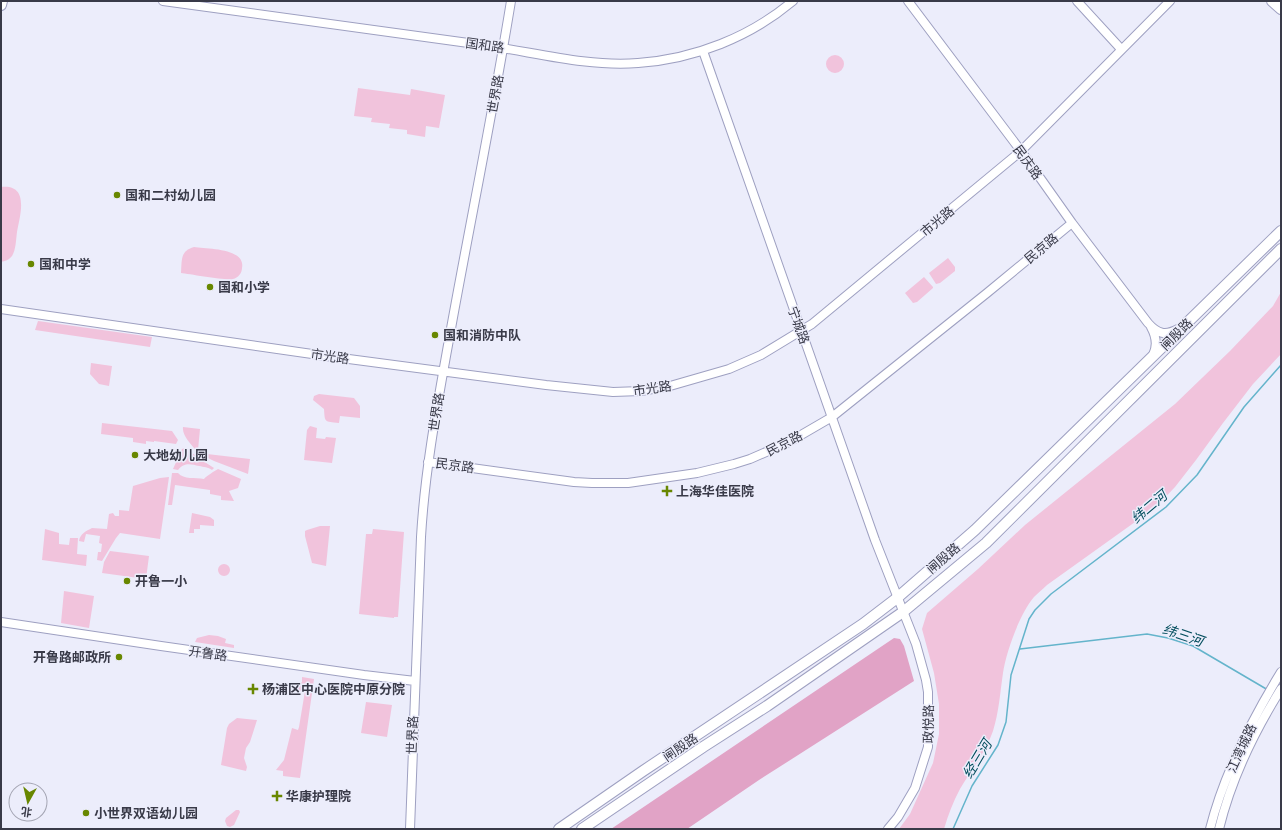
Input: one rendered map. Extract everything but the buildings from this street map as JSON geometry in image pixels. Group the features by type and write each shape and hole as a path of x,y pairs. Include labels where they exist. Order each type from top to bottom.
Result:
{"main road":[{"path":"1,5 2,1"},
{"path":"1272,1 1281,9"},
{"name":"闸殷路","path":"559,829 855,629 897,598 975,530 1281,231"},
{"name":"闸殷路","path":"582,829 868,637 903,612 947,576 986,543 1281,249"},
{"path":"937,563 930,571 930,581 935,582 947,576"},
{"path":"855,629 866,628 868,637"}],"street":[{"name":"国和路","path":"163,1 503,48 606,64 669,60 703,51 742,35 770,18 793,1"},
{"name":"世界路","path":"410,829 420,537 428,462 511,1"},
{"name":"民庆路","path":"908,1 1021,151 1072,223 1148,322 1156,341 1155,350 1149,360"},
{"path":"1077,1 1121,49"},
{"name":"市光路","path":"1,309 443,372 546,385 613,392 641,391 670,386 729,369 761,355 812,324 1021,151 1170,1"},
{"name":"宁城路","path":"703,51 875,540 897,598"},
{"name":"民京路","path":"428,462 574,482 592,483 628,483 659,480 697,474 740,463 789,442 832,416 987,293 1072,223"},
{"name":"民庆路","path":"1148,322 1159,332 1165,333 1177,330 1189,321"},
{"name":"政悦路","path":"888,829 898,818 915,788 928,747 928,692 926,680 916,644 897,598"},
{"name":"开鲁路","path":"1,622 364,675 415,681"},
{"name":"江湾城路","path":"1210,829 1234,759 1265,697 1281,672"},
{"name":"江湾城路","path":"1219,829 1230,793 1243,762 1257,732 1281,690"}],"shaded area":[{"path":"835,55 841,58 844,64 841,70 835,73 829,70 826,64 829,58"},
{"path":"358,88 410,95 411,89 445,95 439,128 426,126 425,137 407,134 407,130 389,128 390,124 371,122 372,118 354,116"},
{"path":"1,187 10,187 16,190 20,195 21,210 14,251 10,258 1,262"},
{"path":"194,247 216,249 232,253 242,261 242,270 237,278 233,279 181,273 184,254 186,251"},
{"path":"948,258 955,267 955,271 940,283 936,284 929,273"},
{"path":"924,277 933,288 917,302 913,303 905,293"},
{"path":"1281,292 1281,354 1253,384 1175,487 1156,507 1047,585 1029,604 1014,633 1007,655 998,710 990,739 957,794 944,829 899,829 910,814 933,763 939,734 939,704 934,673 922,629 927,613 978,569 1025,525 1175,404 1230,351 1273,306"},
{"path":"38,321 152,337 150,347 35,330"},
{"path":"91,363 112,366 109,386 99,384 90,374"},
{"path":"319,394 354,398 360,406 360,418 340,416 339,423 326,420 324,409 313,400 314,396"},
{"path":"102,423 172,431 178,440 176,444 154,441 146,441 146,444 133,442 133,438 101,434"},
{"path":"310,426 317,428 316,438 336,438 332,463 304,460 307,430"},
{"path":"183,427 200,429 198,450 195,449 187,439"},
{"path":"185,448 214,468 212,470 206,467 188,464 180,467 178,470 173,469 182,449"},
{"path":"207,454 250,459 248,474 214,461 208,458"},
{"path":"218,469 241,479 238,488 229,491 234,501 221,500 221,496 210,494 210,490 175,485 172,505 168,505 172,473 178,473 183,477 204,479"},
{"path":"169,477 160,539 120,533 102,561 97,560 98,552 101,552 102,544 99,543 100,536 86,534 84,542 79,541 82,535 92,528 107,529 109,514 113,513 115,516 119,516 119,510 129,511 133,486 160,478"},
{"path":"192,513 210,517 214,520 214,526 200,525 200,529 194,529 194,533 189,533"},
{"path":"320,526 330,526 326,566 312,563 305,536 305,531"},
{"path":"45,529 59,533 59,544 69,545 70,538 78,538 77,554 87,555 86,566 42,560"},
{"path":"373,529 404,532 398,617 394,618 359,614 366,534 372,534"},
{"path":"110,551 149,556 146,579 102,573 104,562"},
{"path":"222,564 226,564 230,570 226,576 222,576 218,572 218,568"},
{"path":"64,591 94,596 89,628 61,623"},
{"path":"209,635 226,639 225,643 234,645 234,648 195,642 197,638"},
{"path":"894,638 900,639 904,646 914,681 759,780 687,829 611,829"},
{"path":"302,677 314,679 300,778 283,776 283,771 276,770 284,760 292,728 298,730 299,727 305,691 300,691 297,689 298,683 302,682"},
{"path":"366,702 392,705 387,737 361,733"},
{"path":"237,718 257,720 250,742 246,748 244,758 247,767 246,771 221,765 227,728 229,724"},
{"path":"236,810 239,810 240,812 234,825 230,827 227,826 225,821 226,818"}],"waterway":[{"name":"纬二河","path":"953,829 972,786 998,745 1006,722 1011,675 1029,619 1035,610 1051,594 1166,507 1197,475 1244,407 1281,365"},
{"name":"纬三河","path":"1020,649 1147,634 1168,638 1193,646 1268,690"}],"place":[{"name":"国和二村幼儿园","path":"117,195"},
{"name":"国和中学","path":"31,264"},
{"name":"国和小学","path":"210,287"},
{"name":"国和消防中队","path":"435,335"},
{"name":"大地幼儿园","path":"135,455"},
{"name":"上海华佳医院","path":"667,491"},
{"name":"开鲁一小","path":"127,581"},
{"name":"开鲁路邮政所","path":"119,657"},
{"name":"杨浦区中心医院中原分院","path":"253,689"},
{"name":"华康护理院","path":"277,796"},
{"name":"小世界双语幼儿园","path":"86,813"}],"water label":[{"name":"经三河","path":"977,759"}]}
